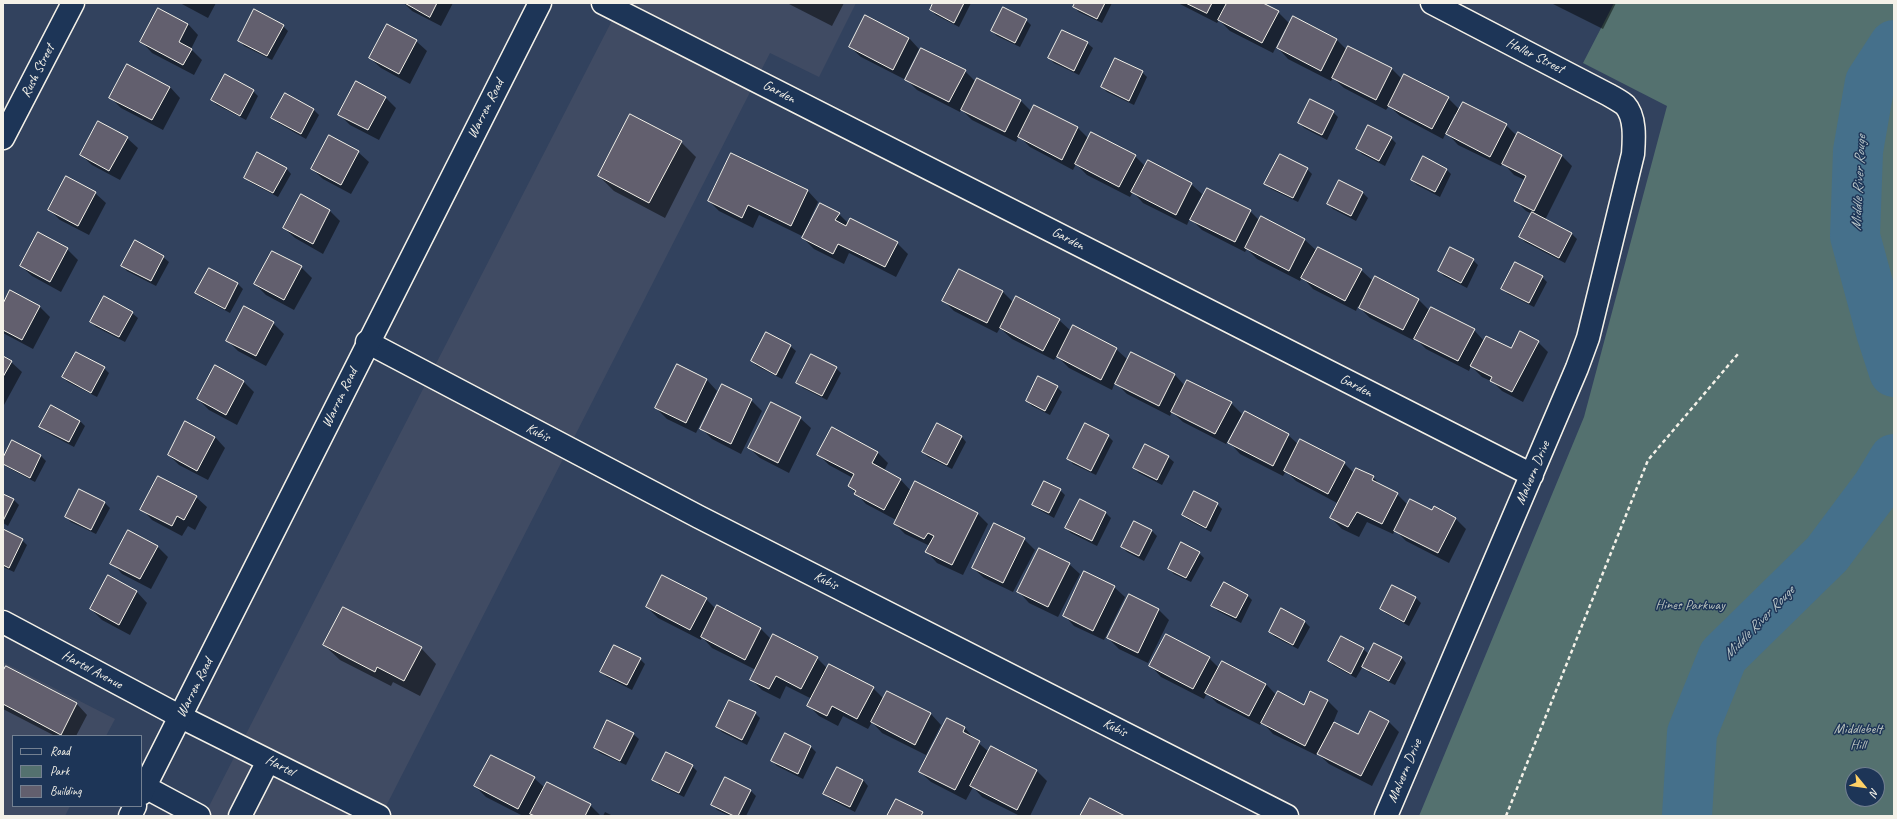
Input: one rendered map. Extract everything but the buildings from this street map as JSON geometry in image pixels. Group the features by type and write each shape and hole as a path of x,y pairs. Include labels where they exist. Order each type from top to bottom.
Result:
{"street":[{"name":"Rush Street","path":"3,138 73,3"},
{"name":"Warren Road","path":"142,792 181,717 367,342 540,3"},
{"name":"Garden","path":"603,3 1532,475"},
{"name":"Haller Street","path":"1432,3 1609,95 1625,106 1631,117"},
{"name":"Malvern Drive","path":"1386,816 1532,475 1588,338 1633,154 1634,138 1631,117"},
{"name":"Kubis","path":"367,342 700,517 1287,816"},
{"name":"Hartel Avenue","path":"3,622 181,717"},
{"name":"Hartel","path":"181,717 379,816"},
{"path":"240,816 268,761"},
{"path":"142,797 199,816"},
{"name":"Warren Road","path":"130,816 134,807"}],"path":[{"path":"1506,816 1648,460 1738,354"}],"shaded area":[{"path":"621,3 856,3 819,77 770,53 381,816 204,816"},
{"path":"3,662 115,719 107,735 12,735 12,807 70,807 65,816 3,816"}],"green space":[{"name":"Hines Parkway","path":"1614,3 1894,3 1894,816 1419,816 1584,417 1667,106 1583,63"}],"waterway":[{"name":"Middle River Rouge","path":"1894,45 1870,82 1858,151 1855,236 1881,332 1894,372"},
{"name":"Middle River Rouge","path":"1687,816 1692,733 1723,656 1827,554 1877,487 1894,459"}],"park label":[{"name":"Middlebelt Hill","path":"1858,738"}]}
